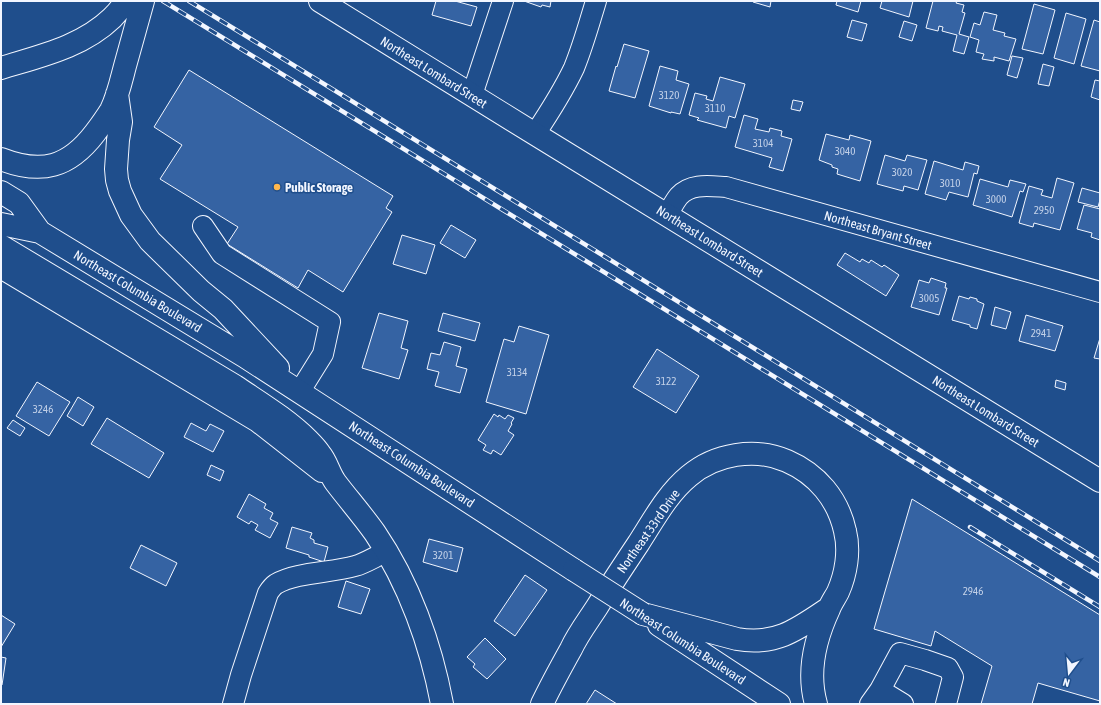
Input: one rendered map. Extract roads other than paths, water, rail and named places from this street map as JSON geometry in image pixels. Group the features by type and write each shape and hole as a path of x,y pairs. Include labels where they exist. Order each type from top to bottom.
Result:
{"main road":[{"path":"1,68 54,52 93,34 118,12 126,1"},
{"path":"1,160 24,166 46,166 61,163 79,151 90,140 104,122 117,94 143,1"},
{"name":"Northeast Lombard Street","path":"320,1 1100,481"},
{"path":"117,94 121,122 118,140 116,169 117,180 120,191 131,215 150,241 201,291 223,309 304,394"},
{"name":"Northeast Columbia Boulevard","path":"1,192 20,203 40,232"},
{"name":"Northeast Columbia Boulevard","path":"1,224 40,232 244,356 643,614 779,704"},
{"path":"1,246 235,386 308,440 321,454 334,481 375,533 407,591 424,636 437,679 442,704"},
{"path":"1,267 258,421 334,481"},
{"path":"235,386 304,394"},
{"name":"Northeast 33rd Drive","path":"542,704 575,642 662,507 676,489 689,476 707,464 736,454 755,453 774,456 784,460 810,474 817,480 836,505 846,532 846,564 842,580 822,626 812,666 812,692 816,704"},
{"name":"Northeast 33rd Drive","path":"643,614 737,639 763,641 785,635 829,608"}],"street":[{"path":"472,95 503,1"},
{"path":"535,134 563,89 574,68 596,1"},
{"name":"Northeast Bryant Street","path":"667,214 679,196 688,189 703,185 726,187 1100,292"},
{"path":"203,226 222,254 330,322 323,354 304,394"},
{"path":"233,704 268,593 275,585 284,580 301,576 357,566 386,552"},
{"path":"902,704 875,697 900,653 948,668 953,677 946,704"}],"railway":[{"path":"163,1 1100,577"},
{"path":"189,1 1100,561"},
{"path":"970,527 1100,607"}],"place":[{"name":"Public Storage","path":"277,187"}]}
